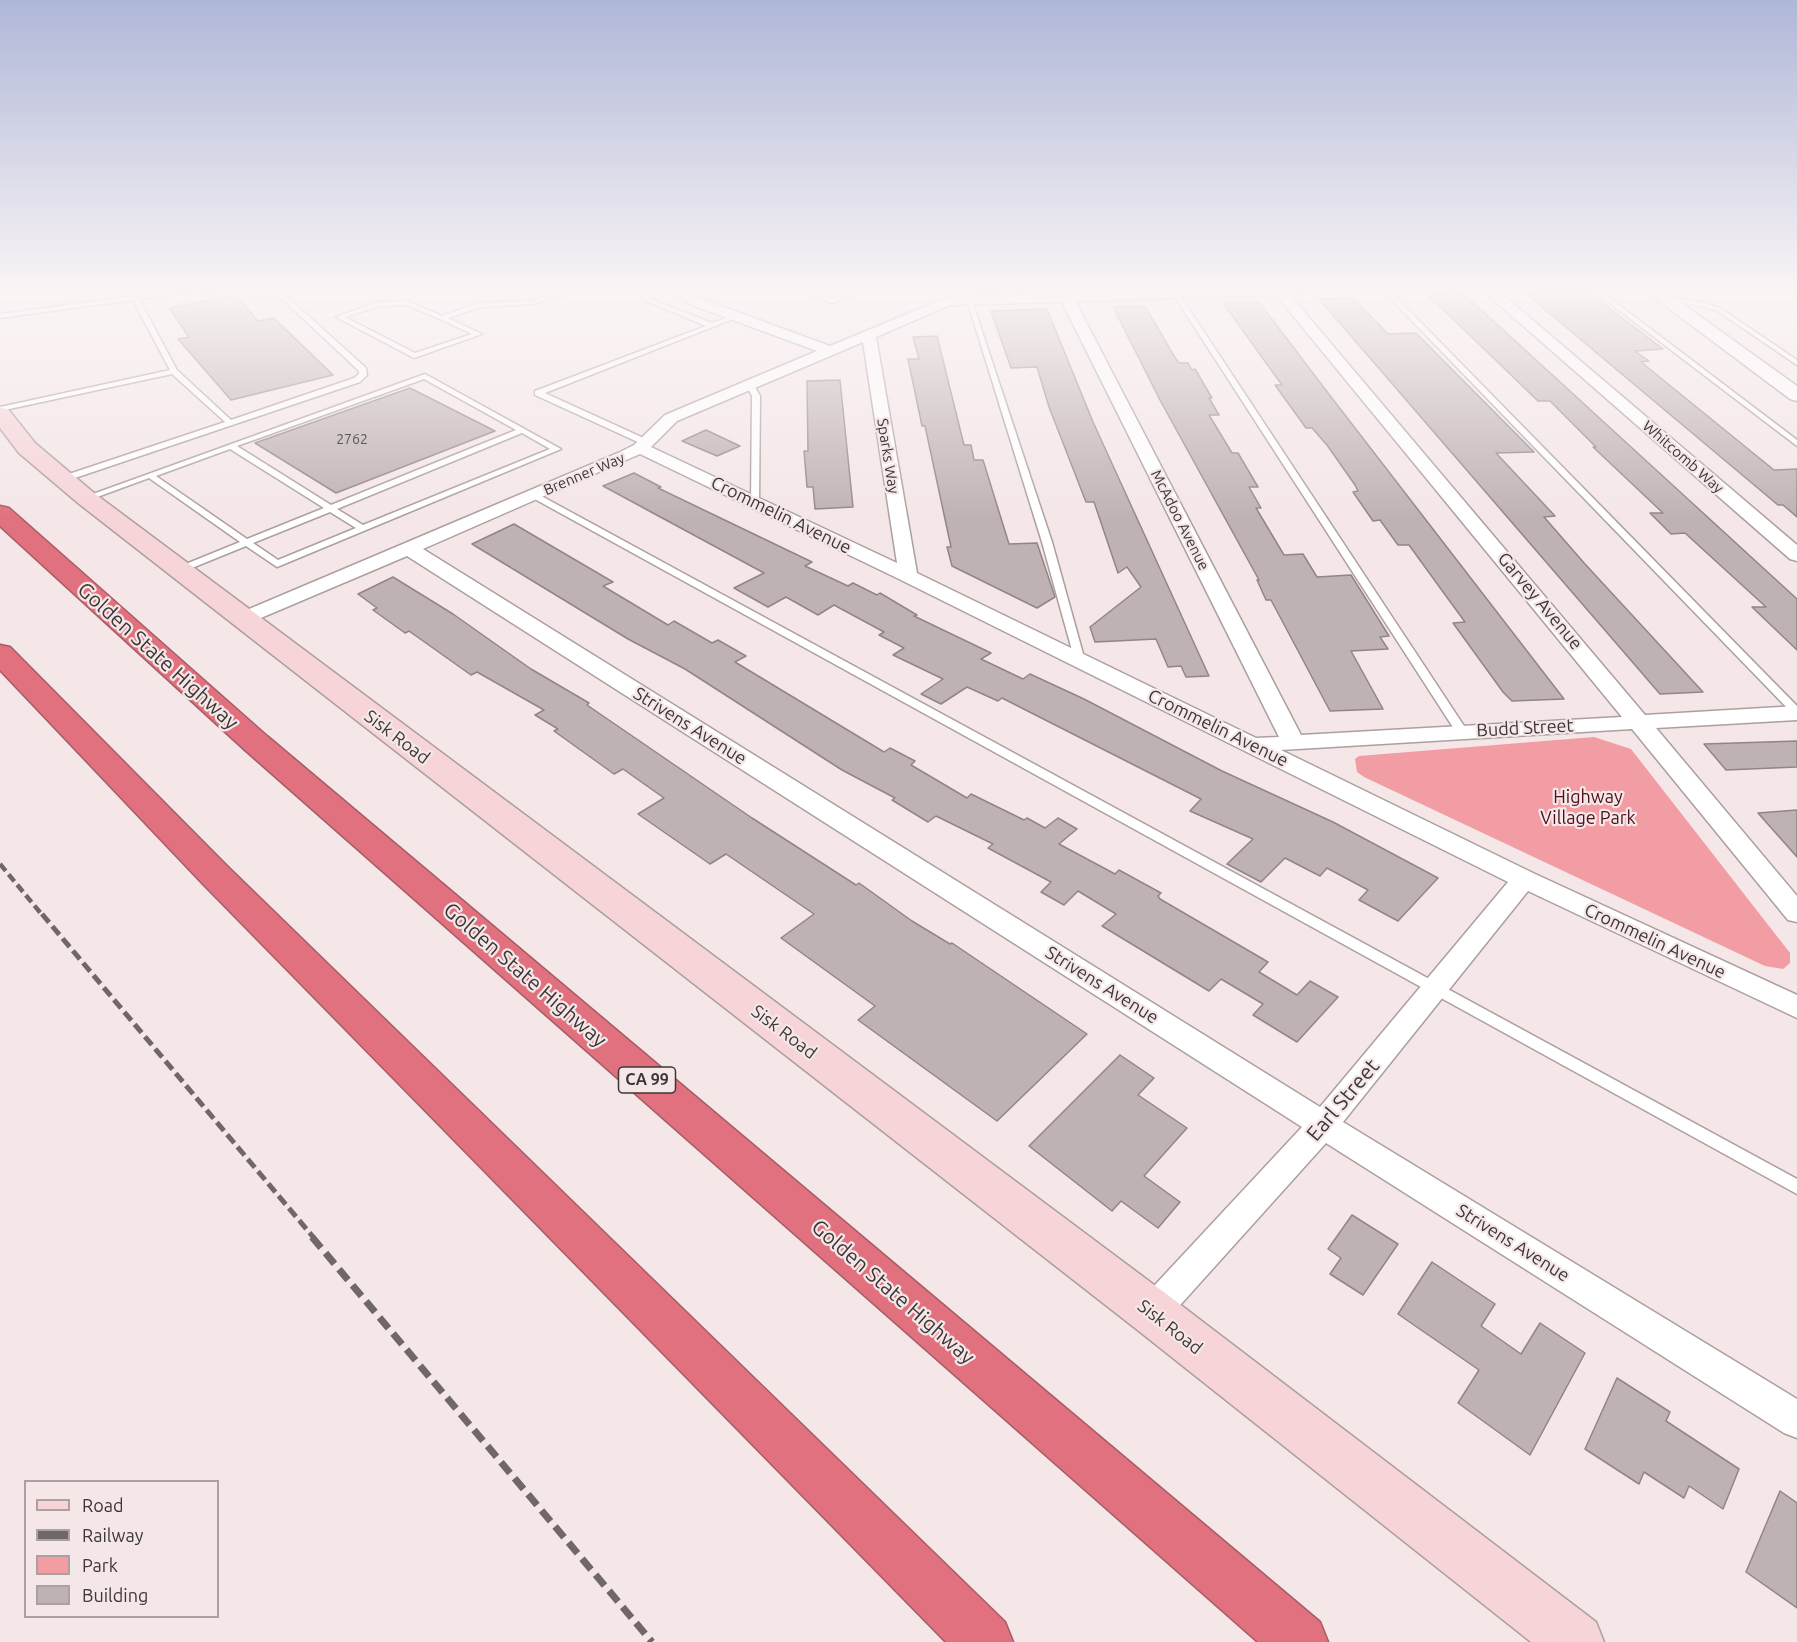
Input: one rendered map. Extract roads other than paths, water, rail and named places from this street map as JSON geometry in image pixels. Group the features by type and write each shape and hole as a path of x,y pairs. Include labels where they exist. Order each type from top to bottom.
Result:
{"highway":[{"name":"Golden State Highway","path":"0,513 256,743 1300,1642"},
{"path":"0,652 215,875 985,1642"}],"main road":[{"name":"Sisk Road","path":"0,414 27,448 86,498 1152,1312 1576,1642"}],"street":[{"name":"Brenner Way","path":"242,619 624,457 643,445 671,418 796,366"},
{"name":"Sparks Way","path":"873,366 908,576"},
{"name":"McAdoo Avenue","path":"1098,366 1293,742"},
{"name":"Garvey Avenue","path":"1342,366 1797,913"},
{"name":"Whitcomb Way","path":"1577,366 1797,555"},
{"path":"1757,366 1797,395"},
{"name":"Crommelin Avenue","path":"643,445 755,503 1524,879 1797,1007"},
{"name":"Strivens Avenue","path":"408,548 1323,1125 1797,1420"},
{"name":"Budd Street","path":"1254,745 1797,712"},
{"name":"Earl Street","path":"1152,1312 1323,1125 1524,879"}],"lane":[{"path":"171,366 174,371 230,423"},
{"path":"63,479 357,380 363,375 363,370 358,366"},
{"path":"609,366 538,393 643,445"},
{"path":"990,366 1047,542 1080,661"},
{"path":"1223,366 1462,732"},
{"path":"1459,366 1797,712"},
{"path":"1694,366 1797,444"},
{"path":"0,409 174,371"},
{"path":"86,498 425,376 557,449 278,564 150,475"},
{"path":"750,385 756,396 755,503"},
{"path":"179,570 523,430"},
{"path":"231,446 363,529"},
{"path":"534,495 1797,1186"}],"railway":[{"path":"0,864 43,916"},
{"path":"42,914 314,1238"},
{"path":"312,1237 652,1642"}],"park label":[{"name":"Highway Village Park","path":"1588,807"}]}
